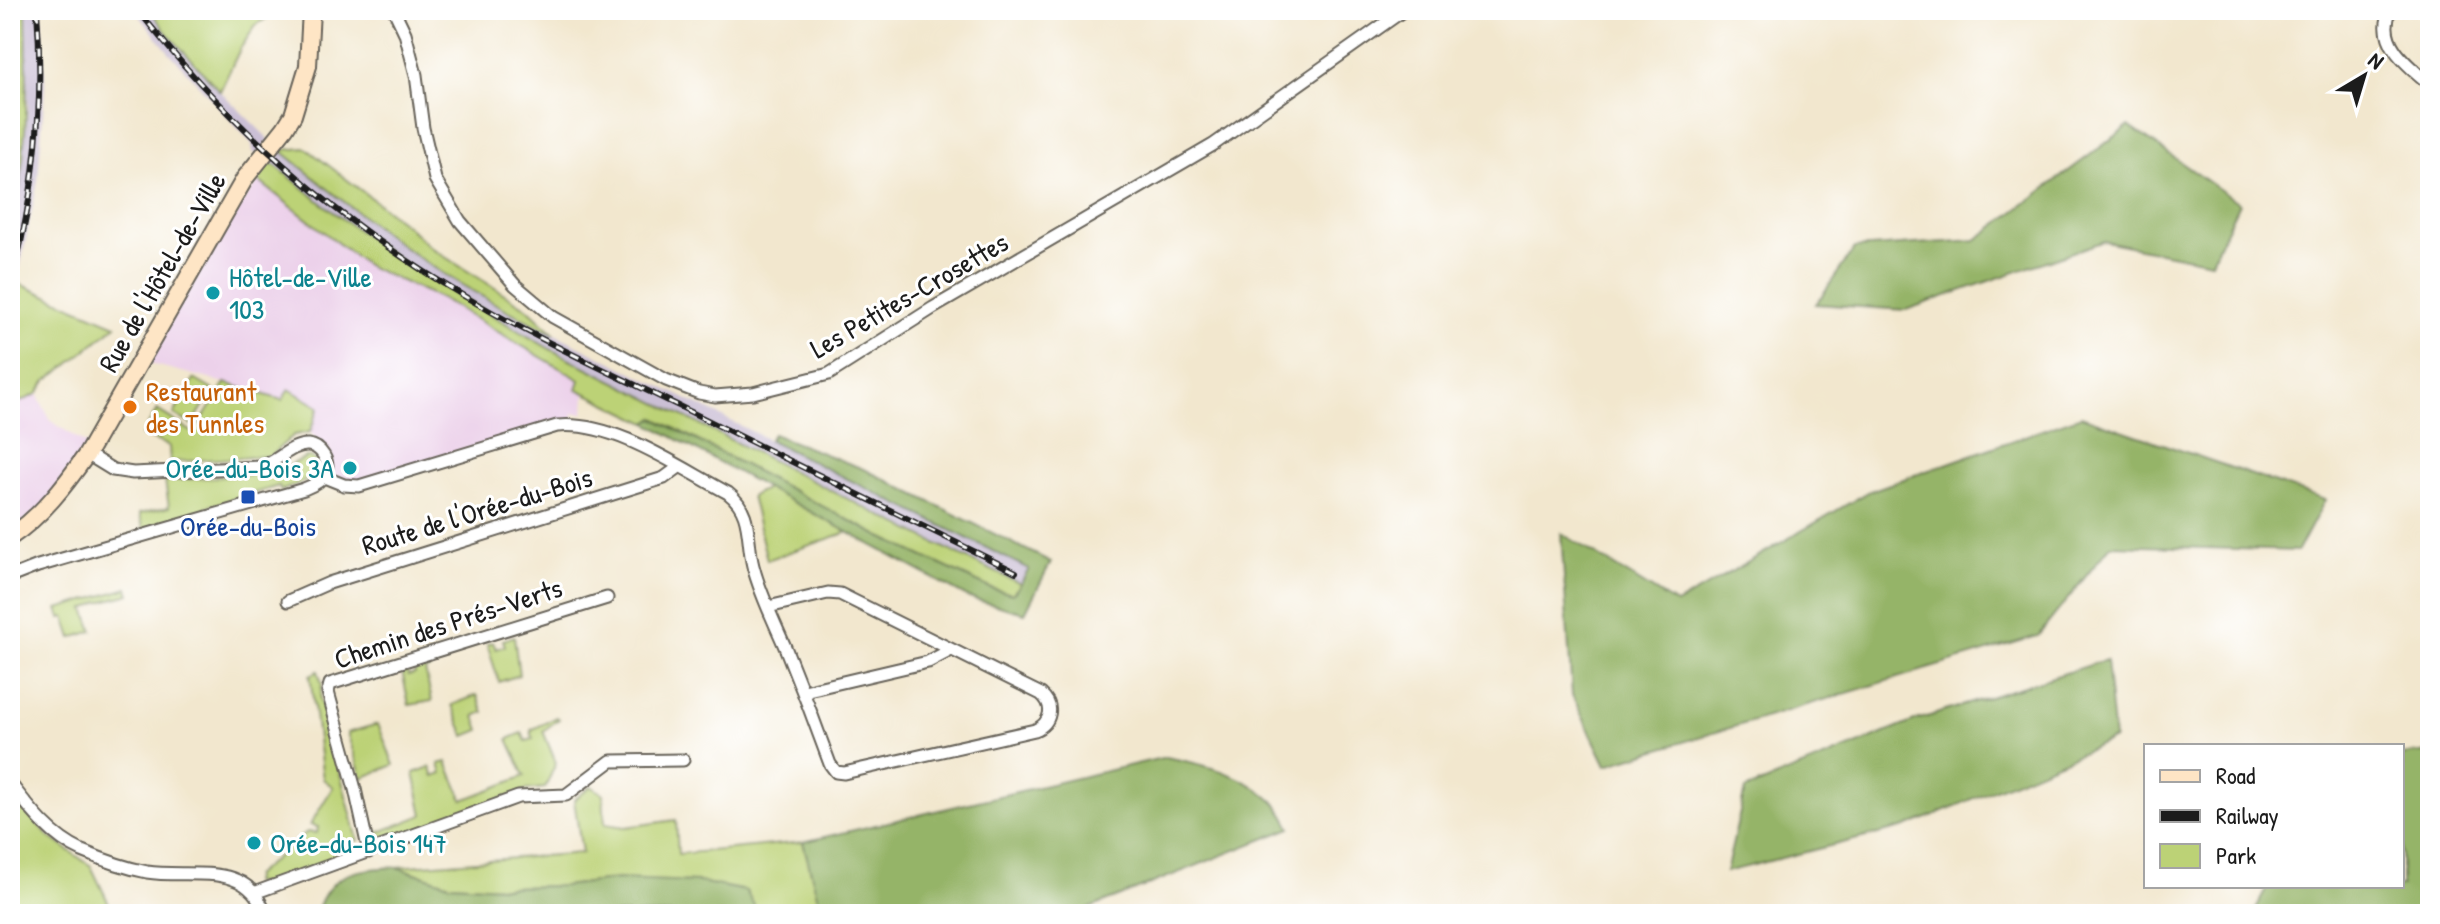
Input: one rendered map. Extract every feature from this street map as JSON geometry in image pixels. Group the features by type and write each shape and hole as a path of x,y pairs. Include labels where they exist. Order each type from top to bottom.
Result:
{"main road":[{"name":"Rue de l'Hôtel-de-Ville","path":"10,537 28,523 69,480 87,454 245,178 293,115 308,66 311,10"}],"street":[{"name":"Les Petites-Crosettes","path":"394,10 405,33 416,75 423,128 435,179 460,221 515,285 553,317 666,380 715,396 753,393 829,374 933,308 1213,145 1404,10"},
{"path":"2391,10 2386,24 2390,42 2430,84"},
{"name":"Route de l'Orée-du-Bois","path":"324,477 348,486 359,486 536,431 566,425 596,427 616,434 728,493 741,506 747,522 753,566 768,607 804,691 830,764 840,773 1035,730 1045,724 1050,709 1044,696 845,596 821,594 768,607"},
{"path":"10,577 38,566 304,489 324,477 327,467 318,449 310,445 298,447 260,467 128,473 107,467 87,454"},
{"name":"Route de l'Orée-du-Bois","path":"288,601 329,583 664,478 679,467"},
{"name":"Chemin des Prés-Verts","path":"369,852 328,692 330,684 607,598"},
{"path":"804,691 928,662 951,650"},
{"path":"254,893 518,797 566,795 611,761 683,760"},
{"path":"10,783 40,820 63,841 82,851 146,871 230,877 242,882 254,893 265,914"}],"shaded area":[{"path":"26,10 42,10 45,85 38,180 10,306 10,238 20,196 28,107"},
{"path":"135,10 150,10 168,35 220,91 280,150 422,260 519,316 1029,569 1021,584 603,377 411,268 253,152 252,144"},
{"path":"259,181 367,266 442,299 581,380 577,388 585,393 584,413 573,413 573,420 545,425 359,483 328,474 325,448 310,432 319,407 289,390 282,400 147,363 169,298"},
{"path":"37,394 51,421 98,452 53,512 10,551 10,407"}],"green space":[{"path":"10,10 26,10 27,68 24,153 10,238"},
{"path":"150,10 278,11 256,25 240,49 220,91"},
{"path":"2129,126 2239,203 2211,262 2104,241 1906,310 1816,304 1855,248 1976,240"},
{"path":"306,148 434,250 527,308 555,334 487,299 421,259 280,150"},
{"path":"267,162 411,268 550,349 1021,584 1012,594 990,588 879,536 655,418 647,423 577,389 580,380 442,299 367,266 255,178"},
{"path":"17,283 116,325 46,381 37,394 10,407 10,306"},
{"path":"194,379 213,390 192,425 174,414"},
{"path":"225,383 282,400 289,389 319,407 310,432 294,435 270,456 170,462 169,446 142,435 157,410 194,433"},
{"path":"2081,416 2325,500 2298,551 2111,545 2038,636 1606,765 1572,695 1561,533 1676,604 1870,491"},
{"path":"654,418 879,536 990,588 1012,594 1029,569 769,440 773,434 866,470 1051,562 1025,613 969,598 647,423"},
{"path":"306,457 315,460 319,469 310,479 281,491 279,486 206,507 208,514 144,530 139,514 169,507 165,481 269,473"},
{"path":"767,488 848,532 767,560 751,496"},
{"path":"128,588 130,594 85,609 93,631 72,638 65,617 61,618 58,609"},
{"path":"514,636 519,675 499,682 487,644 493,642 496,649 505,646 503,640"},
{"path":"2106,660 2114,739 1906,827 1726,872 1745,790 1917,720"},
{"path":"429,663 430,668 425,670 432,701 409,705 402,671 407,670 408,676 415,674 414,666"},
{"path":"318,671 322,684 320,699 358,840 333,849 338,861 264,884 253,883 254,876 307,832 317,833 318,827 310,825 333,787 323,779 310,675"},
{"path":"477,695 484,712 475,716 480,730 465,736 452,705"},
{"path":"557,717 559,719 543,731 556,763 545,788 526,790 375,846 372,835 423,815 414,773 430,767 434,777 442,774 439,764 447,762 463,800 525,776 508,739 522,733 526,741 533,739 531,730"},
{"path":"378,724 394,765 362,778 347,733"},
{"path":"2430,752 2430,914 2253,914 2267,888 2404,888 2404,755"},
{"path":"1166,757 1209,767 1250,784 1277,804 1291,828 1075,914 822,914 803,842"},
{"path":"591,786 603,794 605,824 625,827 676,820 678,854 803,842 822,914 755,914 754,905 618,879 564,886 502,887 450,884 396,867 582,853 574,800"},
{"path":"10,792 48,836 91,866 114,914 10,914"},
{"path":"396,867 450,884 502,887 564,886 618,879 700,882 746,891 755,914 316,914 329,889 346,875"}],"railway":[{"path":"10,286 26,218 36,150 39,80 37,10"},
{"path":"138,10 247,132 329,203 418,267 549,343 1016,572"}],"place":[{"name":"Hôtel-de-Ville 103","path":"213,293"},
{"name":"Restaurant des Tunnles","path":"130,407"},
{"name":"Orée-du-Bois 3A","path":"350,468"},
{"name":"Orée-du-Bois","path":"248,497"},
{"name":"Orée-du-Bois 147","path":"254,843"}]}
